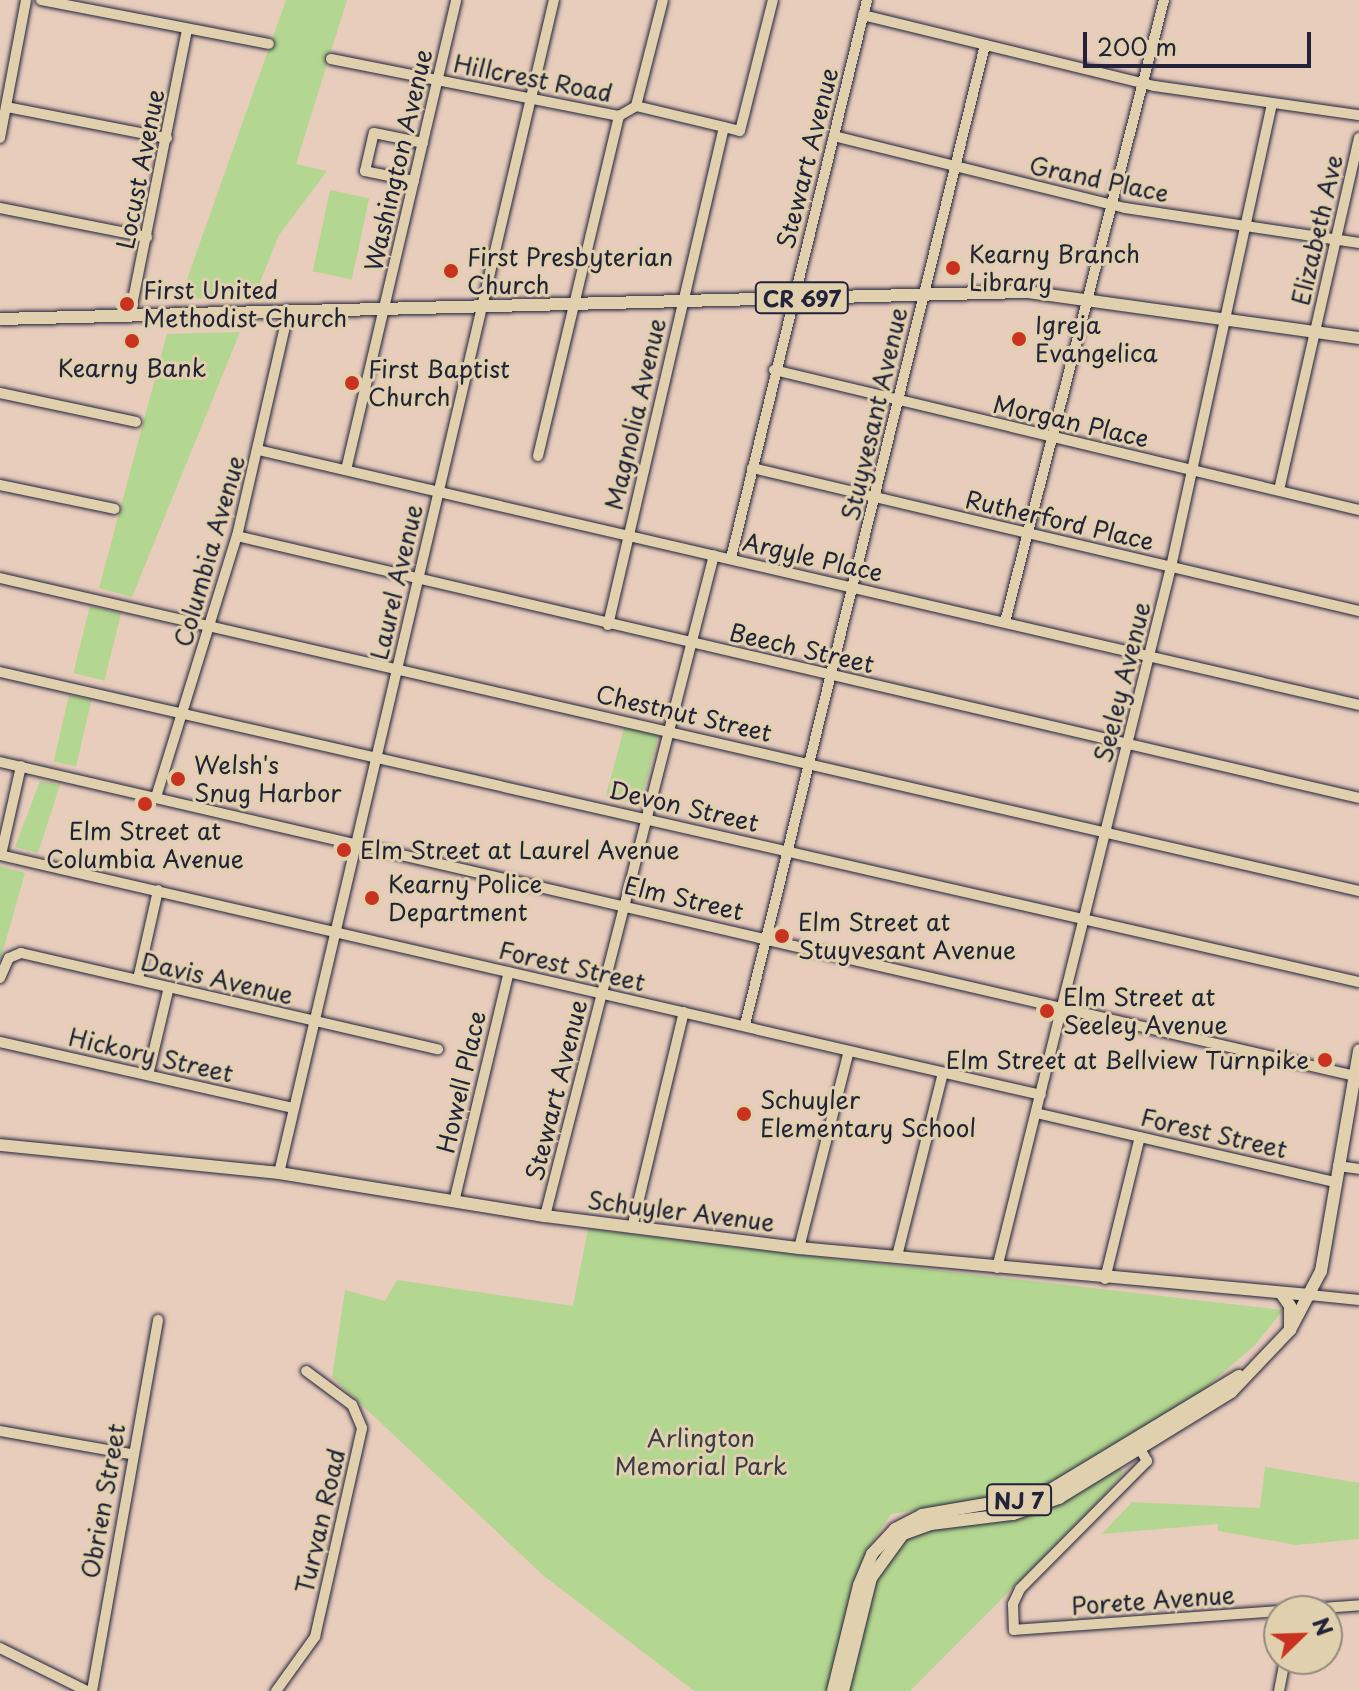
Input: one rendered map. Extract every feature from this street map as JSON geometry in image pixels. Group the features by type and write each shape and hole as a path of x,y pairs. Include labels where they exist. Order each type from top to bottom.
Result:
{"main road":[{"name":"CR 697","path":"0,319 1050,292 1359,338"},
{"name":"NJ 7","path":"843,1691 871,1578 903,1534 931,1524 1033,1509 1140,1449 1231,1392 1290,1330 1310,1295 1323,1263 1335,1182 1357,1077 1359,1050"},
{"name":"Schuyler Avenue","path":"0,1145 279,1173 545,1216 799,1248 1105,1279 1310,1295"},
{"path":"1281,1293 1290,1306 1290,1330"},
{"name":"NJ 7","path":"833,1691 859,1585 872,1554 895,1529 922,1515 1044,1494 1217,1392 1279,1343"}],"street":[{"path":"0,138 26,0"},
{"path":"41,0 269,44"},
{"name":"Washington Avenue","path":"346,470 456,0"},
{"name":"Laurel Avenue","path":"279,1173 554,0"},
{"path":"636,106 663,0"},
{"path":"724,127 740,131 773,0"},
{"name":"Stewart Avenue","path":"731,558 774,370 867,0"},
{"path":"1005,622 1164,0"},
{"path":"863,15 1142,83 1359,115"},
{"name":"Locust Avenue","path":"130,315 187,30"},
{"name":"Stuyvesant Avenue","path":"745,1025 985,45"},
{"name":"Hillcrest Road","path":"331,59 619,116 636,106 724,127"},
{"name":"Seeley Avenue","path":"997,1268 1171,567 1272,104"},
{"path":"7,107 167,138"},
{"path":"538,456 619,116"},
{"name":"Magnolia Avenue","path":"608,625 724,127"},
{"path":"414,181 365,171 374,133 423,143"},
{"name":"Grand Place","path":"834,136 1113,205 1359,243"},
{"name":"Elizabeth Ave","path":"1279,490 1359,138"},
{"path":"0,208 147,237"},
{"name":"Columbia Avenue","path":"156,797 237,536 288,313"},
{"name":"Morgan Place","path":"774,370 1359,510"},
{"path":"0,393 136,422"},
{"name":"Argyle Place","path":"258,450 1359,705"},
{"name":"Rutherford Place","path":"752,468 1359,611"},
{"path":"0,485 115,509"},
{"name":"Beech Street","path":"237,536 1359,798"},
{"name":"Stewart Avenue","path":"545,1216 689,642 714,555"},
{"name":"Chestnut Street","path":"0,578 82,594 810,761 1359,891"},
{"name":"Devon Street","path":"0,672 182,711 1359,982"},
{"name":"Elm Street","path":"0,762 766,937 1357,1077"},
{"path":"1,855 21,766"},
{"name":"Forest Street","path":"1,855 1041,1095"},
{"path":"138,979 158,890"},
{"name":"Davis Avenue","path":"0,978 9,958 21,953 438,1049"},
{"name":"Howell Place","path":"454,1202 509,972"},
{"path":"148,1075 169,987"},
{"path":"632,1228 684,1012"},
{"name":"Hickory Street","path":"0,1042 294,1108"},
{"path":"799,1248 849,1051"},
{"path":"897,1256 943,1073"},
{"name":"Forest Street","path":"1036,1113 1335,1182"},
{"path":"1105,1279 1140,1137"},
{"path":"1338,1166 1359,1169"},
{"name":"Schuyler Avenue","path":"1310,1295 1359,1300"},
{"name":"Obrien Street","path":"90,1691 158,1320"},
{"name":"Turvan Road","path":"276,1691 315,1637 362,1428 352,1405 306,1371"},
{"path":"0,1431 131,1454"},
{"name":"Porete Avenue","path":"1140,1449 1147,1461 1020,1589 1013,1604 1014,1630 1263,1613"},
{"path":"0,1648 90,1691"}],"green space":[{"path":"286,0 347,0 296,164 327,171 279,235 254,297 180,299"},
{"path":"330,190 369,198 352,280 313,271"},
{"path":"240,332 132,597 99,588 167,334"},
{"path":"90,606 121,614 104,681 73,673"},
{"path":"69,695 91,700 76,766 54,761"},
{"path":"625,725 659,734 640,806 606,796"},
{"path":"40,781 60,785 38,853 15,847"},
{"path":"0,866 25,873 0,961"},
{"name":"Arlington Memorial Park","path":"588,1229 1283,1310 1255,1345 1179,1411 1044,1489 891,1514 868,1549 827,1691 694,1691 544,1576 332,1377 345,1290 385,1301 397,1280 573,1306"},
{"path":"1120,1467 1123,1473 1103,1497 910,1691 847,1691 881,1567 903,1540 920,1530 1041,1511"},
{"path":"1265,1467 1359,1483 1359,1539 1296,1545 1218,1531 1218,1524 1102,1534 1132,1502 1260,1508"}],"place":[{"name":"Kearny Branch Library","path":"953,268"},
{"name":"First Presbyterian Church","path":"451,271"},
{"name":"First United Methodist Church","path":"127,304"},
{"name":"Igreja Evangelica","path":"1019,339"},
{"name":"Kearny Bank","path":"132,341"},
{"name":"First Baptist Church","path":"352,383"},
{"name":"Welsh's Snug Harbor","path":"178,779"},
{"name":"Elm Street at Columbia Avenue","path":"145,804"},
{"name":"Elm Street at Laurel Avenue","path":"344,850"},
{"name":"Kearny Police Department","path":"372,898"},
{"name":"Elm Street at Stuyvesant Avenue","path":"782,936"},
{"name":"Elm Street at Seeley Avenue","path":"1047,1011"},
{"name":"Elm Street at Bellview Turnpike","path":"1325,1060"},
{"name":"Schuyler Elementary School","path":"744,1114"}]}
